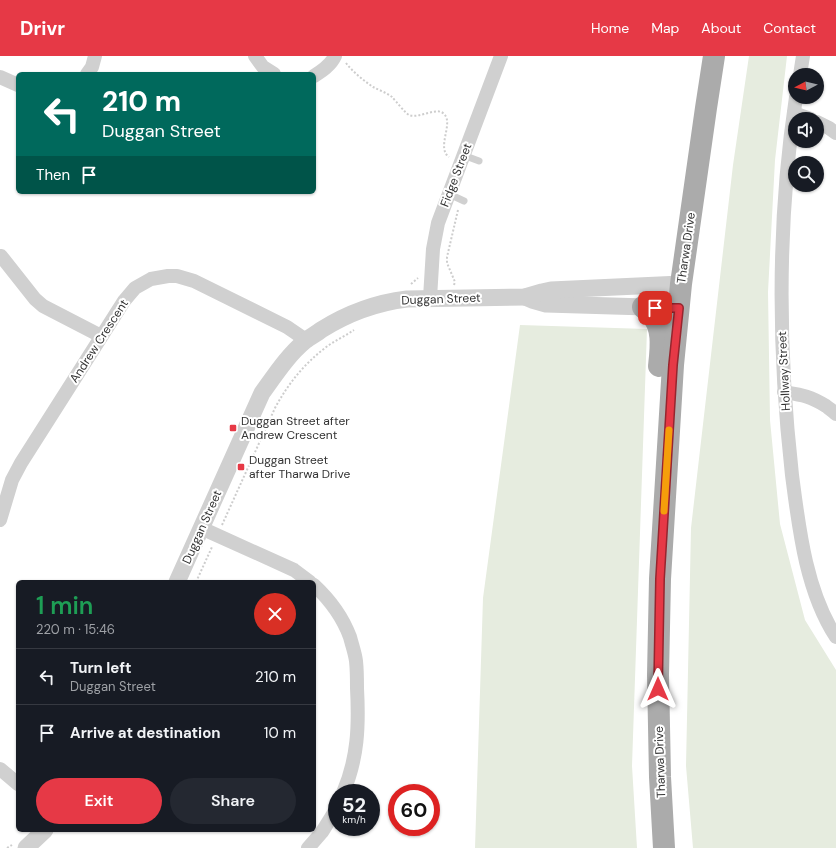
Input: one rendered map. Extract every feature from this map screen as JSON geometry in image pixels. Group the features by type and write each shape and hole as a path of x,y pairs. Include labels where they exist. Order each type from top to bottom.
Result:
{"main road":[{"name":"Tharwa Drive","path":"664,848 660,777 658,675 660,579 667,457 673,365 681,284 714,56"},
{"path":"643,307 650,313 657,323 660,335 661,350 657,392 658,420 667,457"}],"street":[{"path":"88,72 92,67 95,56"},
{"path":"255,56 264,67 271,72"},
{"path":"316,75 333,61 335,56"},
{"name":"Fidge Street","path":"430,298 433,249 438,223 501,56"},
{"path":"801,68 803,56"},
{"path":"0,77 16,84"},
{"path":"824,126 836,133"},
{"name":"Hollway Street","path":"790,148 786,183 782,252 782,322 784,392 787,431 796,507 806,563 817,598 836,637"},
{"path":"1,256 35,299 43,306 101,336"},
{"name":"Andrew Crescent","path":"0,520 12,480 21,463 101,336 124,301 135,288 151,279 168,276 177,276 194,281 287,327 306,340"},
{"name":"Duggan Street","path":"178,580 262,393 279,368 306,340 336,321 363,309 392,301 407,299 525,297 551,290 681,284"},
{"name":"Duggan Street","path":"525,297 546,304 679,308"},
{"path":"784,392 805,396 815,400 836,414"},
{"path":"201,528 294,570 307,580"},
{"path":"316,587 333,605 345,626 350,637 356,661 358,714 356,749 348,784"},
{"path":"0,769 16,782"},
{"path":"308,848 328,822"},
{"path":"26,848 43,832"}],"lane":[{"path":"462,158 479,161"},
{"path":"449,194 464,200"}],"path":[{"path":"352,70 372,86 391,96 409,115 418,116 438,111 444,113 447,118 443,150 446,156 453,159 462,158"},
{"path":"410,286 420,276"}],"shaded area":[{"path":"749,56 787,56 775,160 768,292 770,420 780,524 805,620 836,670 836,848 693,848 686,766 691,528 733,165"},
{"path":"520,325 647,329 632,766 637,848 475,848 483,598"}],"slow traffic":[{"path":"664,511 669,430"}],"place":[{"name":"Duggan Street after Andrew Crescent","path":"233,428"},
{"name":"Duggan Street after Tharwa Drive","path":"241,467"}],"route":[{"path":"655,308 679,308 673,365 660,579 658,689"}]}
